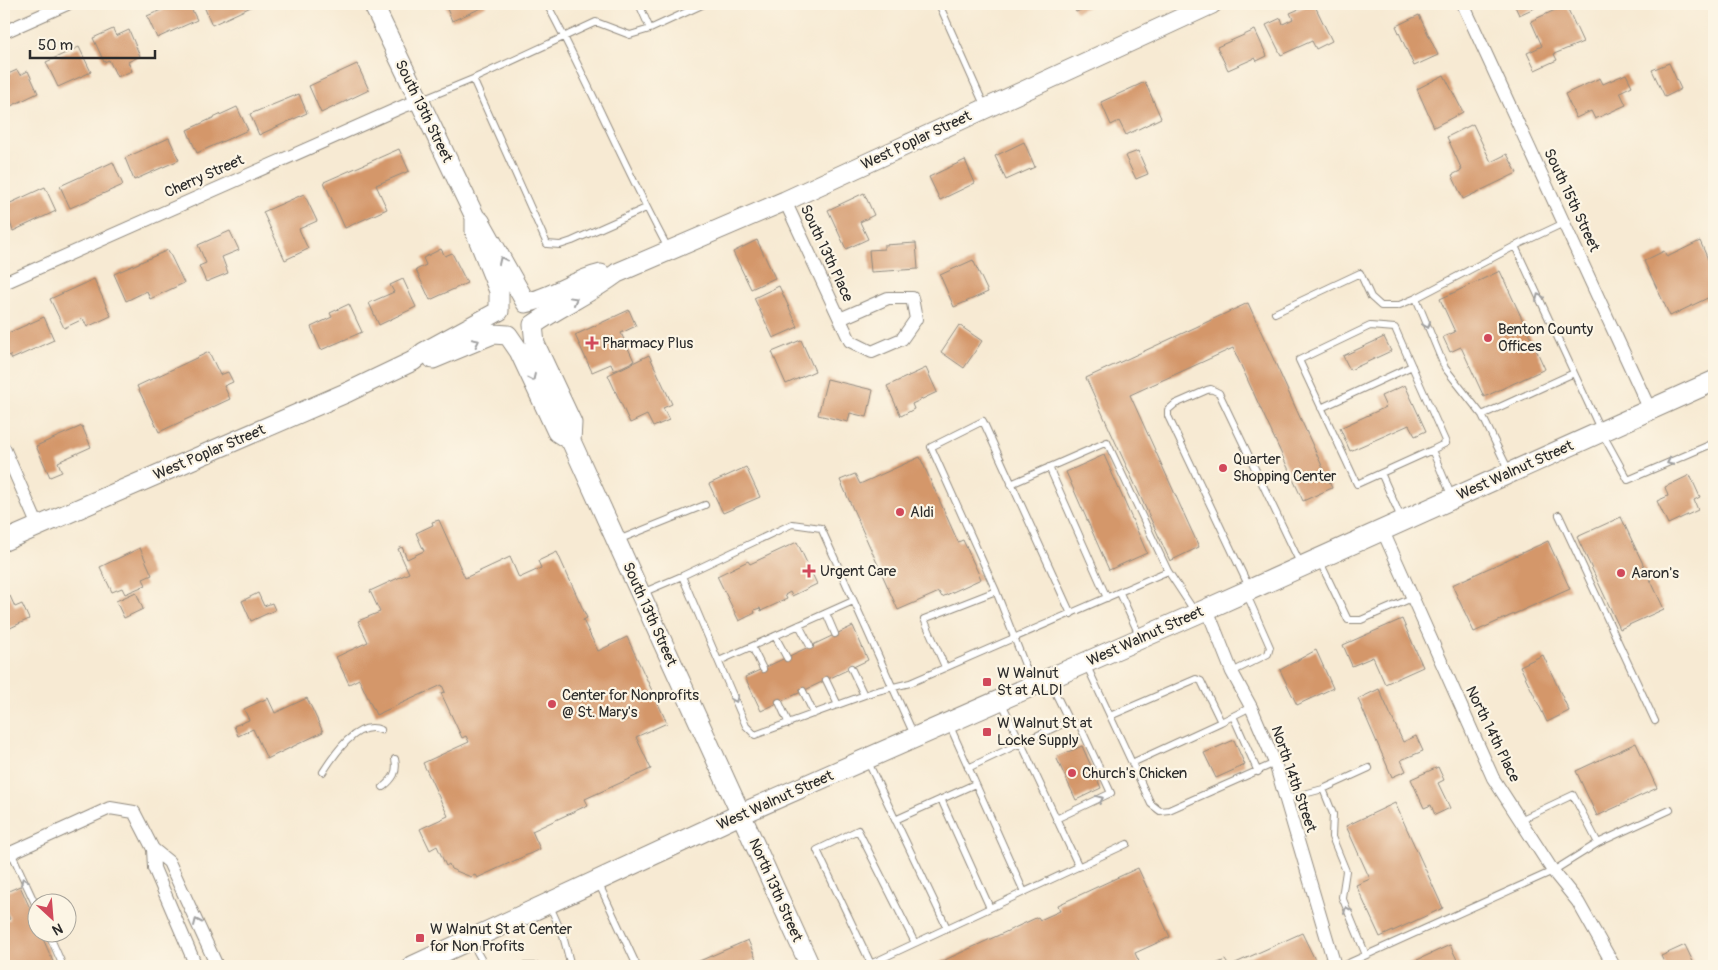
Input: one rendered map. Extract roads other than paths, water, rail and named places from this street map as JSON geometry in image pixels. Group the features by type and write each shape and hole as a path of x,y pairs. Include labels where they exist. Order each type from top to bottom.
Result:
{"main road":[{"name":"West Walnut Street","path":"413,966 741,814 1202,611 1714,381"}],"street":[{"path":"4,32 66,4"},
{"name":"South 13th Street","path":"373,4 475,217 475,231 499,291 499,311"},
{"name":"West Poplar Street","path":"526,303 540,300 598,275 617,272 784,201 1212,4"},
{"name":"South 15th Street","path":"1463,4 1650,410"},
{"name":"Cherry Street","path":"4,283 404,106 419,102"},
{"name":"South 13th Place","path":"784,201 850,341 872,352 902,339 916,319 912,298 888,298 840,319"},
{"name":"South 13th Street","path":"475,217 483,223 515,287 526,303"},
{"name":"West Poplar Street","path":"533,326 550,313 606,282 617,272"},
{"path":"513,300 526,303 533,313 533,326 520,336 508,335 499,328 497,317 502,306 513,300"},
{"name":"West Poplar Street","path":"4,541 348,392 413,361 424,352 499,311"},
{"name":"South 13th Street","path":"533,326 535,344 572,423 571,441 741,814"},
{"name":"West Poplar Street","path":"413,361 424,362 468,346 492,334 508,335"},
{"name":"South 13th Street","path":"508,335 519,351 557,432 571,441"},
{"path":"4,448 38,526"},
{"name":"North 14th Place","path":"1382,529 1493,778 1553,871 1578,902 1614,966"},
{"name":"North 14th Street","path":"1202,611 1251,707 1275,763 1335,966"},
{"path":"8,854 110,808 134,812 153,849 169,862 217,966"},
{"name":"North 13th Street","path":"741,814 810,966"},
{"path":"153,849 154,868 196,966"}],"lane":[{"path":"547,4 612,131 646,208 669,251"},
{"path":"639,4 650,29"},
{"path":"419,102 473,80 596,22 630,35 650,29 704,4"},
{"path":"939,4 985,108"},
{"path":"473,80 546,244 560,245 572,241 646,208"},
{"path":"1276,313 1360,273 1371,297 1381,306 1397,306 1564,223"},
{"path":"1516,246 1601,432 1628,480 1714,442"},
{"path":"1416,298 1445,368 1482,415 1509,472"},
{"path":"1370,326 1395,328 1412,366 1446,443 1357,484 1299,360 1370,326"},
{"path":"1321,408 1412,366"},
{"path":"1482,415 1574,373"},
{"path":"1232,672 1268,654 1270,647 1248,590 1168,416 1168,410 1175,404 1206,390 1211,389 1219,393 1310,562 1348,620 1361,620 1412,598"},
{"path":"1056,819 1111,793 1080,726 1068,721 1014,638 996,591 932,447 983,421 1071,614"},
{"path":"1011,484 1107,442 1168,571 1202,611"},
{"path":"1432,450 1452,498"},
{"path":"1049,467 1107,598"},
{"path":"1382,473 1402,520"},
{"path":"617,541 705,505"},
{"path":"1559,515 1655,721"},
{"path":"641,593 682,576 792,524 821,528 916,738"},
{"path":"682,576 746,726 755,735 864,695 910,683 945,666 1071,614 1168,571"},
{"path":"945,666 924,619 996,591"},
{"path":"1120,593 1141,638"},
{"path":"719,661 853,601"},
{"path":"826,613 835,634"},
{"path":"799,625 810,646"},
{"path":"775,636 786,658"},
{"path":"752,646 763,669"},
{"path":"1085,663 1151,804 1160,811 1169,810 1275,763"},
{"path":"851,668 864,695"},
{"path":"1110,716 1196,679 1201,681 1221,722"},
{"path":"826,680 838,705"},
{"path":"803,691 814,714"},
{"path":"1001,700 1079,867"},
{"path":"779,702 789,724"},
{"path":"1132,763 1251,707"},
{"path":"1233,716 1258,772"},
{"path":"968,768 1068,721"},
{"path":"948,723 1024,892"},
{"path":"323,772 335,754 351,738 365,729 373,727 381,730"},
{"path":"383,787 394,778 395,759"},
{"path":"866,759 947,928"},
{"path":"1285,799 1323,789 1370,768"},
{"path":"895,820 975,784"},
{"path":"1323,789 1334,814 1332,837 1346,871 1342,897 1366,955"},
{"path":"1520,820 1573,796 1598,843"},
{"path":"941,799 990,908"},
{"path":"1342,966 1553,871 1598,843 1670,810"},
{"path":"915,943 858,830 817,850 869,965 1127,844"},
{"path":"8,854 28,892"},
{"path":"598,881 637,966"},
{"path":"549,903 563,936 571,966"},
{"path":"470,939 484,966"},
{"path":"52,942 63,966"},
{"path":"514,966 536,966"}],"place":[{"name":"Benton County Offices","path":"1488,338"},
{"name":"Pharmacy Plus","path":"592,343"},
{"name":"Quarter Shopping Center","path":"1223,468"},
{"name":"Aldi","path":"900,512"},
{"name":"Urgent Care","path":"809,571"},
{"name":"Aaron's","path":"1621,573"},
{"name":"W Walnut St at ALDI","path":"987,682"},
{"name":"Center for Nonprofits @ St. Mary's","path":"552,704"},
{"name":"W Walnut St at Locke Supply","path":"987,732"},
{"name":"Church's Chicken","path":"1072,773"},
{"name":"W Walnut St at Center for Non Profits","path":"420,938"}]}
